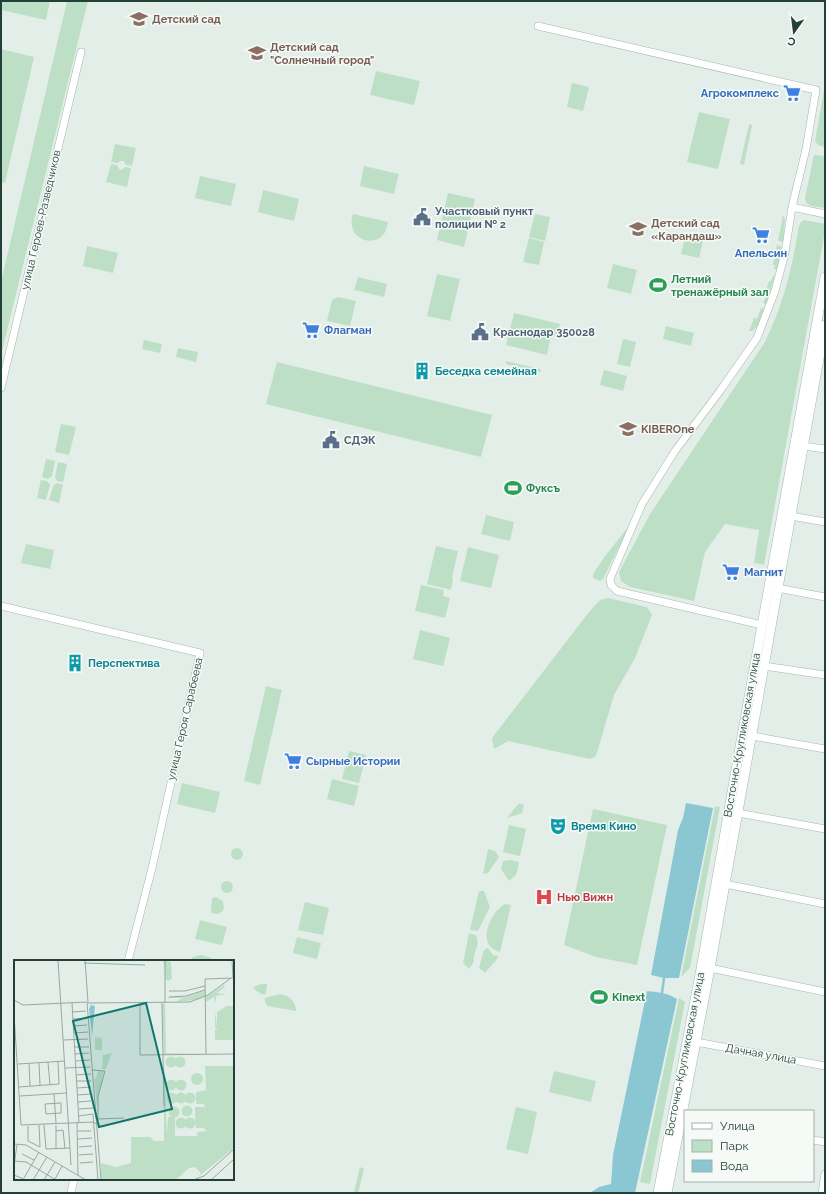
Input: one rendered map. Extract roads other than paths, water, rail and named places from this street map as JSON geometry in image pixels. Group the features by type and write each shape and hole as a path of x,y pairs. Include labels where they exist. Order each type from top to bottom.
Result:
{"main road":[{"name":"Восточно-Кругликовская улица","path":"658,1193 701,970 825,277"},
{"name":"Восточно-Кругликовская улица","path":"684,1110 803,446 821,370 825,325"},
{"name":"Восточно-Кругликовская улица","path":"667,1193 683,1118"}],"street":[{"path":"538,26 816,90 806,149 792,207 785,253 777,283 757,338 675,451 642,504 610,579 611,585 617,591 762,624"},
{"name":"улица Героев-Разведчиков","path":"1,388 81,52"},
{"path":"792,207 825,214"},
{"path":"803,446 825,449"},
{"path":"791,516 825,522"},
{"path":"777,588 825,597"},
{"name":"улица Героя Сарабеева","path":"1,606 200,653 152,868 128,960"},
{"path":"764,666 825,675"},
{"path":"752,736 825,749"},
{"path":"738,813 825,829"},
{"path":"725,884 825,904"},
{"path":"710,968 825,992"},
{"name":"Дачная улица","path":"696,1042 825,1066"},
{"path":"814,1140 825,1142"},
{"path":"822,1193 825,1174"},
{"path":"71,1193 74,1180"}],"water":[{"path":"686,803 713,808 679,978 664,978 651,975 678,830 683,818"},
{"path":"647,991 659,992 677,999 635,1193 590,1193 599,1187 611,1184 613,1155"}],"waterway":[{"path":"662,993 664,978"}],"place":[{"name":"Детский сад","path":"139,19"},
{"name":"Детский сад \"Солнечный город\"","path":"257,53"},
{"name":"Агрокомплекс","path":"792,93"},
{"name":"Участковый пункт полиции № 2","path":"422,217"},
{"name":"Детский сад «Карандаш»","path":"638,229"},
{"name":"Апельсин","path":"761,235"},
{"name":"Летний тренажёрный зал","path":"658,285"},
{"name":"Флагман","path":"311,330"},
{"name":"Краснодар 350028","path":"480,332"},
{"name":"Беседка семейная","path":"422,371"},
{"name":"KIBEROne","path":"628,429"},
{"name":"СДЭК","path":"331,440"},
{"name":"Фуксъ","path":"513,488"},
{"name":"Магнит","path":"731,572"},
{"name":"Перспектива","path":"75,663"},
{"name":"Сырные Истории","path":"293,761"},
{"name":"Время Кино","path":"558,826"},
{"name":"Нью Вижн","path":"544,897"},
{"name":"Kinext","path":"599,997"}]}
